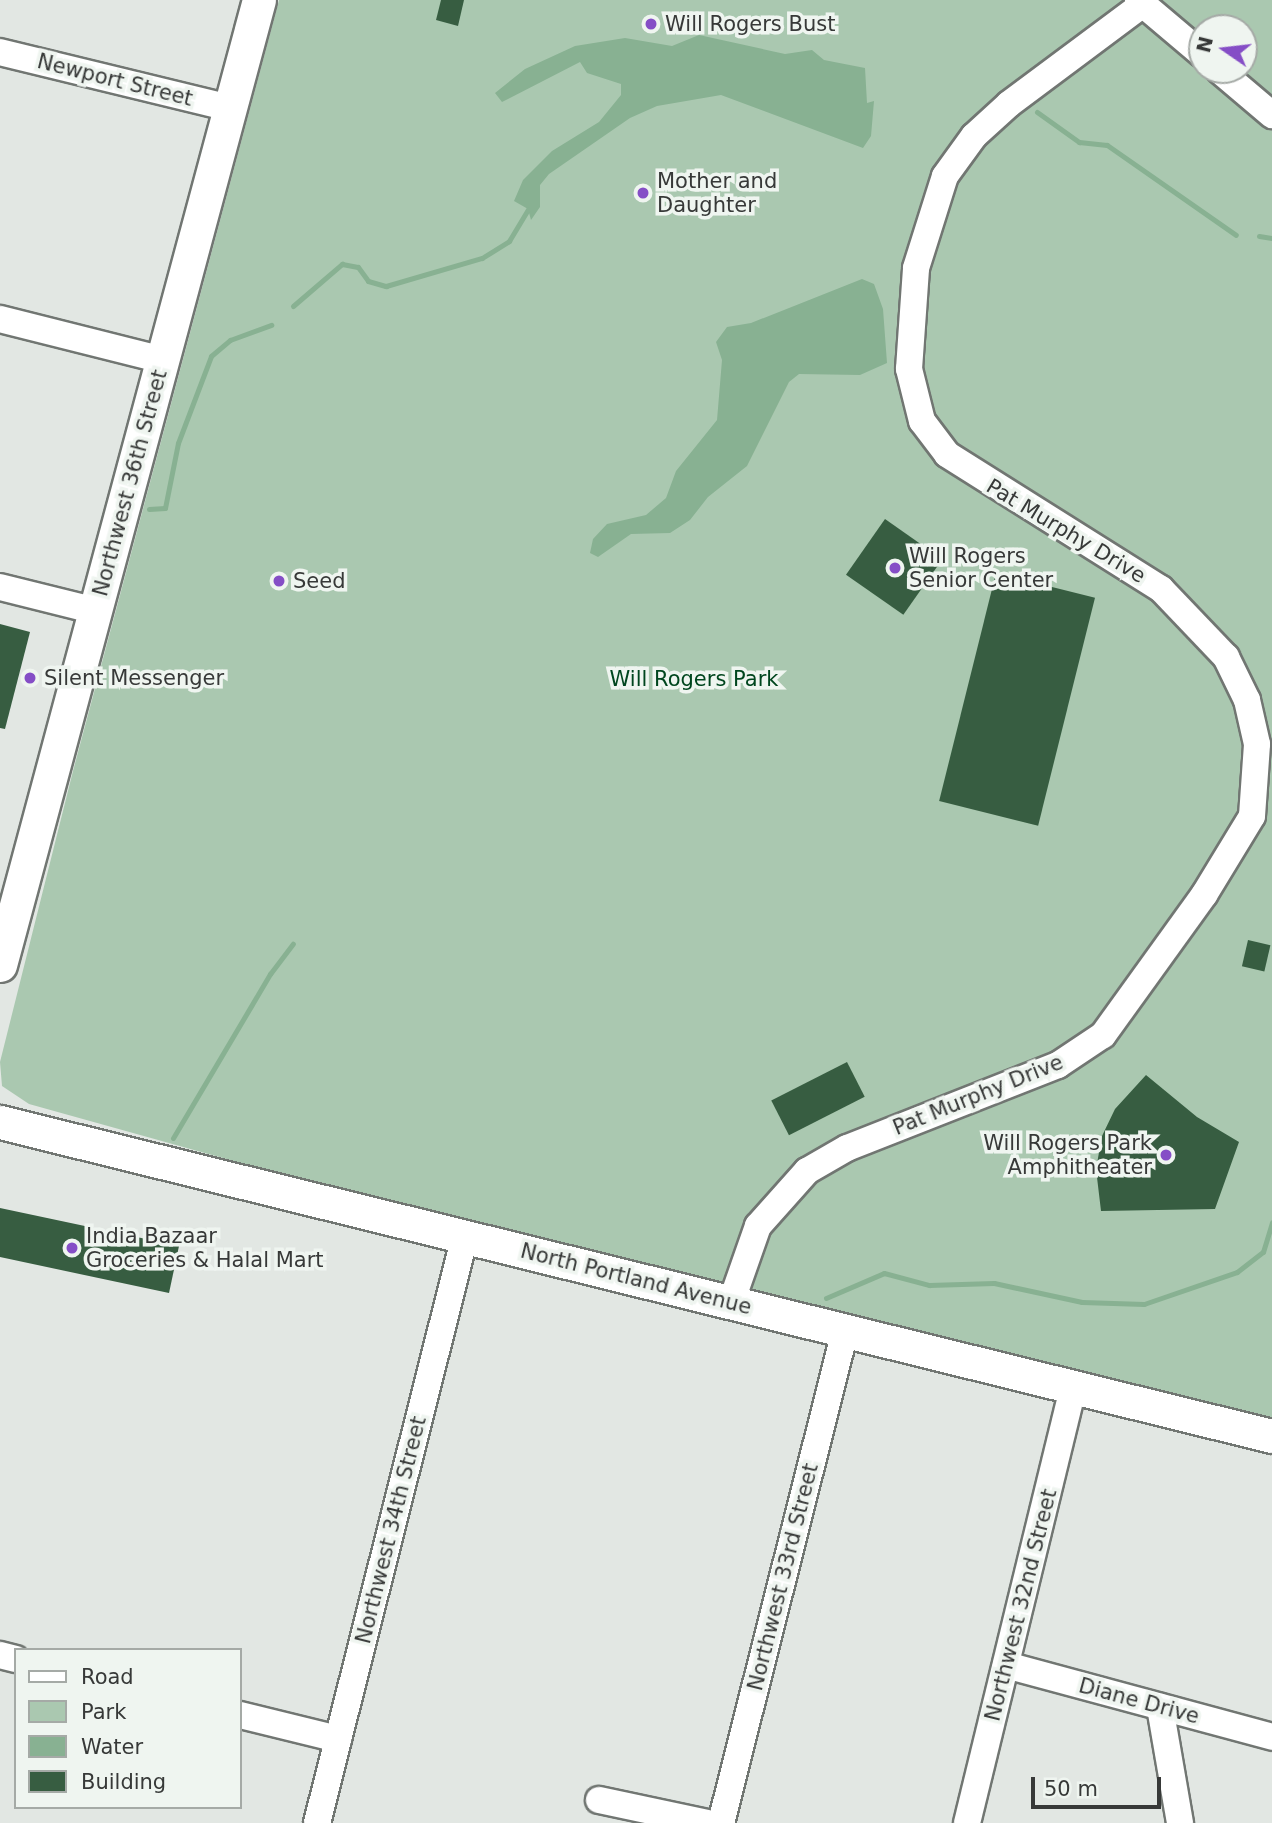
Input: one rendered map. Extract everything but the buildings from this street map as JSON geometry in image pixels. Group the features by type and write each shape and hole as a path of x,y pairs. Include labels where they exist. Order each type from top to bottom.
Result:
{"main road":[{"name":"Northwest 36th Street","path":"0,965 259,0"},
{"name":"North Portland Avenue","path":"0,1122 1272,1436"}],"street":[{"path":"1141,2 1188,42"},
{"name":"Pat Murphy Drive","path":"731,1303 758,1226 778,1198 807,1171 847,1149 1058,1065 1103,1035 1205,895 1252,816 1257,744 1247,700 1226,657 1161,589 947,454 922,421 909,369 916,268 945,176 974,136 1009,104 1141,2"},
{"name":"Newport Street","path":"0,52 230,108"},
{"path":"1235,84 1272,115"},
{"path":"0,319 163,360"},
{"path":"0,587 96,611"},
{"name":"Northwest 34th Street","path":"317,1823 465,1236"},
{"name":"Northwest 33rd Street","path":"721,1823 845,1331"},
{"name":"Northwest 32nd Street","path":"967,1823 1073,1387"},
{"name":"Diane Drive","path":"1006,1665 1272,1737"},
{"path":"1160,1707 1180,1823"},
{"path":"242,1715 338,1739"},
{"path":"599,1800 707,1823"}],"green space":[{"name":"Will Rogers Park","path":"279,0 1272,0 1272,1418 255,1167 29,1104 2,1086 0,1062 73,771"}],"water":[{"path":"699,35 785,54 812,50 824,60 865,68 867,103 874,101 871,136 863,148 721,95 657,106 630,118 549,174 540,185 540,207 531,220 528,209 514,201 523,180 552,151 599,122 621,95 621,84 587,73 580,62 502,102 495,93 525,69 575,46 625,38 672,46"},
{"path":"862,279 874,284 883,309 887,363 860,375 799,374 789,382 747,466 708,497 690,520 670,533 631,534 598,557 590,553 593,539 607,524 646,515 666,498 676,471 717,420 722,360 716,342 727,327 751,323"}],"waterway":[{"path":"1037,112 1079,142 1107,145 1236,235"},
{"path":"293,306 342,264 358,267 368,281 386,286 482,258 509,241 528,209"},
{"path":"1259,236 1272,238"},
{"path":"149,509 165,508 178,443 211,356 230,340 271,325"},
{"path":"173,1138 270,974 293,944"},
{"path":"826,1298 884,1273 929,1285 994,1283 1082,1302 1144,1304 1237,1272 1263,1252 1272,1222"}],"place":[{"name":"Will Rogers Bust","path":"651,24"},
{"name":"Mother and Daughter","path":"643,193"},
{"name":"Will Rogers Senior Center","path":"895,568"},
{"name":"Seed","path":"279,581"},
{"name":"Silent Messenger","path":"30,678"},
{"name":"Will Rogers Park Amphitheater","path":"1166,1155"},
{"name":"India Bazaar Groceries & Halal Mart","path":"72,1248"}]}
